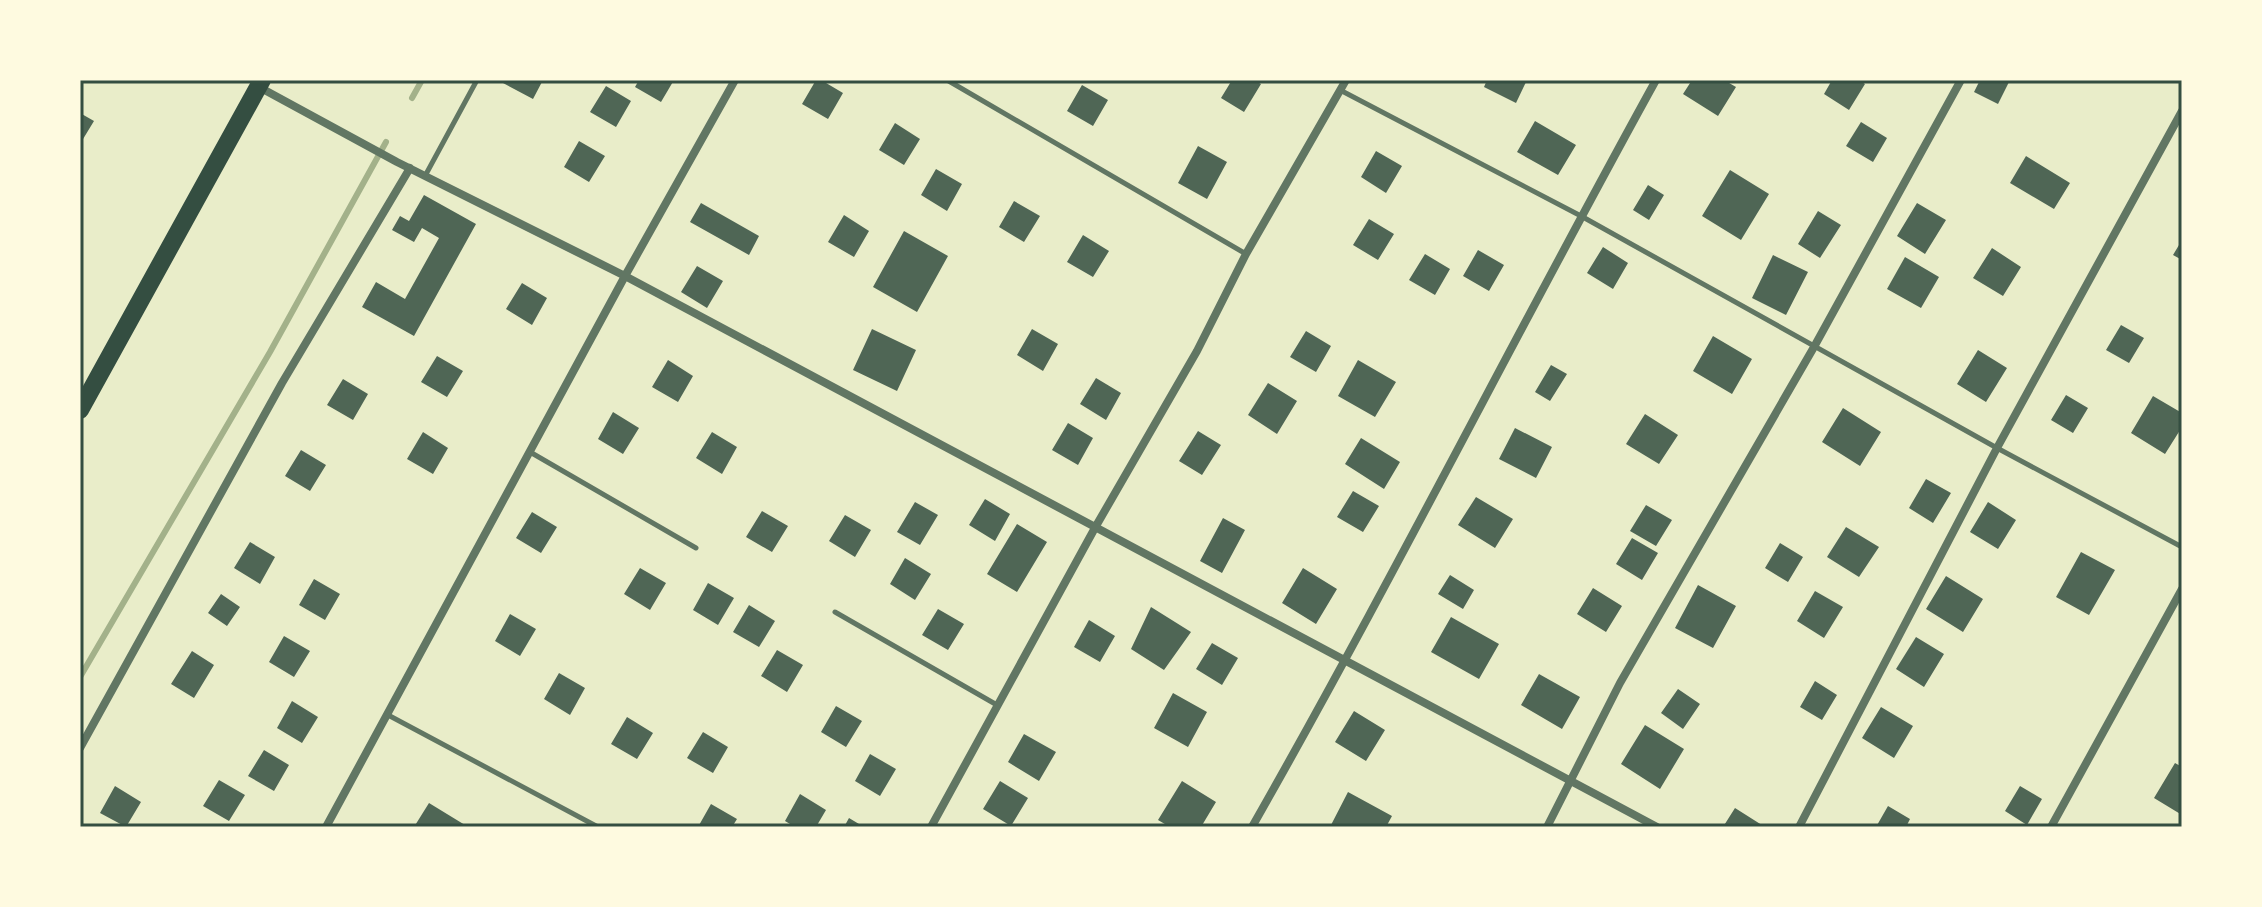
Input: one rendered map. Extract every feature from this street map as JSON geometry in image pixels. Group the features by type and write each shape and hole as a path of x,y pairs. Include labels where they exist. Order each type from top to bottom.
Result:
{"main road":[{"path":"80,410 260,83"}],"street":[{"path":"326,827 735,80"},
{"path":"931,827 1096,526 1197,351 1246,254 1346,80"},
{"path":"1252,827 1347,660 1656,80"},
{"path":"1547,827 1620,683 1814,347 1961,80"},
{"path":"260,83 339,132 625,276 1657,827"},
{"path":"1799,827 1997,448 2182,111"},
{"path":"80,748 282,383 410,168"},
{"path":"2051,827 2182,589"}],"lane":[{"path":"425,176 477,80"},
{"path":"947,80 1246,254"},
{"path":"1340,90 1581,216 1997,448 2182,547"},
{"path":"530,452 696,548"},
{"path":"835,612 998,706"},
{"path":"388,715 598,827"}],"building":[{"path":"504,80 543,80 533,99 503,83"},
{"path":"639,80 674,80 661,102 635,87"},
{"path":"816,80 843,93 828,119 802,104"},
{"path":"1232,80 1254,80 1261,84 1244,112 1221,98"},
{"path":"1487,80 1527,80 1516,103 1484,87"},
{"path":"1692,80 1724,80 1736,87 1718,116 1683,94"},
{"path":"1832,80 1859,80 1865,84 1849,110 1824,94"},
{"path":"1980,80 2010,80 1998,104 1974,92"},
{"path":"1082,85 1108,100 1093,126 1067,111"},
{"path":"606,86 631,101 616,127 590,112"},
{"path":"80,113 94,121 80,144"},
{"path":"1535,121 1576,145 1558,175 1517,152"},
{"path":"1861,122 1887,138 1873,162 1846,146"},
{"path":"895,123 920,139 904,165 879,150"},
{"path":"579,141 605,156 589,182 564,167"},
{"path":"1198,146 1227,162 1207,199 1178,183"},
{"path":"1376,151 1402,166 1386,193 1361,177"},
{"path":"2026,156 2070,183 2054,209 2010,183"},
{"path":"936,169 962,184 947,211 921,195"},
{"path":"1730,170 1769,194 1741,240 1702,216"},
{"path":"1648,185 1664,195 1649,220 1633,210"},
{"path":"424,195 476,224 414,336 362,307 376,282 405,299 439,238 422,228 414,242 392,230 400,216 409,221"},
{"path":"1014,201 1040,216 1024,242 999,227"},
{"path":"701,203 759,236 749,255 690,222"},
{"path":"1917,203 1946,220 1925,254 1897,236"},
{"path":"1818,211 1841,225 1820,258 1798,244"},
{"path":"844,215 869,231 854,257 828,242"},
{"path":"1369,219 1394,234 1378,260 1353,245"},
{"path":"904,231 948,256 917,312 873,287"},
{"path":"1083,235 1109,251 1093,277 1067,262"},
{"path":"2182,240 2182,260 2173,255"},
{"path":"1603,247 1628,263 1613,289 1587,273"},
{"path":"1992,248 2021,267 2003,296 1973,278"},
{"path":"1478,250 1504,265 1489,291 1463,276"},
{"path":"1425,254 1450,269 1435,295 1409,280"},
{"path":"1773,255 1808,272 1786,315 1752,298"},
{"path":"1905,257 1939,277 1921,308 1887,289"},
{"path":"697,266 723,281 707,308 681,292"},
{"path":"522,283 547,298 532,325 506,309"},
{"path":"2121,325 2144,338 2129,363 2106,350"},
{"path":"872,329 916,350 897,391 853,370"},
{"path":"1032,329 1058,344 1043,371 1017,355"},
{"path":"1306,331 1331,346 1316,372 1290,357"},
{"path":"1713,336 1752,359 1732,394 1693,371"},
{"path":"1978,350 2007,368 1986,402 1957,384"},
{"path":"437,356 463,371 447,397 421,382"},
{"path":"668,360 693,376 678,402 652,387"},
{"path":"1358,360 1396,382 1375,417 1338,396"},
{"path":"1551,365 1567,374 1550,401 1535,392"},
{"path":"1096,378 1121,393 1106,420 1080,404"},
{"path":"343,379 368,394 353,420 327,405"},
{"path":"1268,383 1297,401 1277,434 1248,415"},
{"path":"2066,395 2088,408 2073,433 2051,420"},
{"path":"2153,396 2182,413 2182,427 2165,454 2131,433"},
{"path":"1843,408 1881,432 1860,466 1822,442"},
{"path":"613,412 639,428 623,454 598,439"},
{"path":"1645,414 1678,435 1659,464 1626,444"},
{"path":"1068,423 1093,438 1078,465 1052,450"},
{"path":"1515,428 1552,447 1536,478 1499,459"},
{"path":"1198,431 1221,445 1202,475 1179,461"},
{"path":"423,432 448,448 433,474 407,459"},
{"path":"712,432 737,447 722,474 696,458"},
{"path":"1361,438 1400,462 1384,489 1345,464"},
{"path":"301,450 326,465 310,491 285,476"},
{"path":"1926,479 1951,493 1933,523 1909,508"},
{"path":"1353,491 1379,506 1363,532 1337,517"},
{"path":"1476,497 1513,519 1495,548 1458,525"},
{"path":"985,499 1010,514 995,541 969,525"},
{"path":"915,502 938,515 920,545 897,532"},
{"path":"1988,502 2016,520 1998,549 1970,532"},
{"path":"1646,505 1672,520 1656,546 1630,531"},
{"path":"762,511 788,526 772,552 746,537"},
{"path":"532,512 557,527 541,553 516,538"},
{"path":"845,515 871,530 855,557 829,541"},
{"path":"1223,518 1245,530 1222,573 1200,561"},
{"path":"1017,524 1047,542 1017,592 987,574"},
{"path":"1846,527 1879,547 1859,577 1827,557"},
{"path":"1632,538 1658,553 1642,580 1616,564"},
{"path":"250,542 275,557 260,584 234,568"},
{"path":"1780,543 1803,557 1788,582 1765,568"},
{"path":"2081,552 2115,570 2089,615 2056,597"},
{"path":"905,558 931,574 915,600 890,584"},
{"path":"640,568 666,583 650,610 624,594"},
{"path":"1303,568 1337,589 1316,624 1282,603"},
{"path":"1450,575 1474,590 1463,609 1438,594"},
{"path":"1946,576 1983,599 1963,632 1926,609"},
{"path":"314,579 340,594 325,620 299,605"},
{"path":"708,583 734,598 718,625 693,610"},
{"path":"1698,585 1736,606 1713,648 1675,628"},
{"path":"1593,588 1622,606 1606,632 1577,614"},
{"path":"1815,591 1843,607 1824,638 1797,621"},
{"path":"221,594 240,607 227,626 208,613"},
{"path":"749,605 775,621 759,647 733,632"},
{"path":"1151,607 1191,632 1164,670 1131,649"},
{"path":"938,609 964,624 948,650 922,635"},
{"path":"510,614 536,629 520,656 495,641"},
{"path":"1451,617 1499,644 1479,679 1431,652"},
{"path":"1089,620 1115,636 1100,662 1074,647"},
{"path":"284,636 310,651 294,677 269,662"},
{"path":"1916,637 1944,654 1924,687 1896,669"},
{"path":"1212,643 1238,658 1222,685 1196,669"},
{"path":"777,650 803,665 787,692 761,676"},
{"path":"192,651 214,665 194,698 171,684"},
{"path":"559,673 585,688 570,715 544,699"},
{"path":"1539,674 1580,697 1562,729 1521,705"},
{"path":"1815,681 1837,695 1822,720 1800,707"},
{"path":"1678,689 1700,704 1683,729 1661,713"},
{"path":"1173,693 1207,712 1188,747 1154,728"},
{"path":"292,701 318,717 302,743 277,728"},
{"path":"836,706 862,721 846,747 821,732"},
{"path":"1881,707 1913,726 1894,758 1862,738"},
{"path":"1354,711 1385,730 1366,761 1335,742"},
{"path":"627,717 653,733 637,759 611,744"},
{"path":"1645,725 1684,749 1660,789 1621,764"},
{"path":"703,732 728,747 713,773 687,758"},
{"path":"1024,734 1056,752 1039,781 1008,762"},
{"path":"264,750 289,765 274,791 248,776"},
{"path":"870,754 896,769 880,796 855,781"},
{"path":"2175,763 2182,767 2182,815 2154,798"},
{"path":"219,780 245,795 229,821 203,806"},
{"path":"1000,781 1028,798 1011,826 983,809"},
{"path":"1182,781 1216,802 1201,827 1170,827 1158,820"},
{"path":"115,786 141,802 126,827 100,813"},
{"path":"2020,786 2042,799 2027,825 2005,811"},
{"path":"1348,792 1392,816 1386,827 1331,825"},
{"path":"800,794 826,810 816,827 795,827 785,821"},
{"path":"429,803 465,825 464,827 414,827"},
{"path":"711,804 737,819 732,827 698,827"},
{"path":"1888,806 1910,819 1906,827 1876,827"},
{"path":"1735,808 1765,827 1723,827"},
{"path":"849,818 864,827 844,827"}],"waterway":[{"path":"412,98 422,80"},
{"path":"80,677 270,352 386,142"}]}
